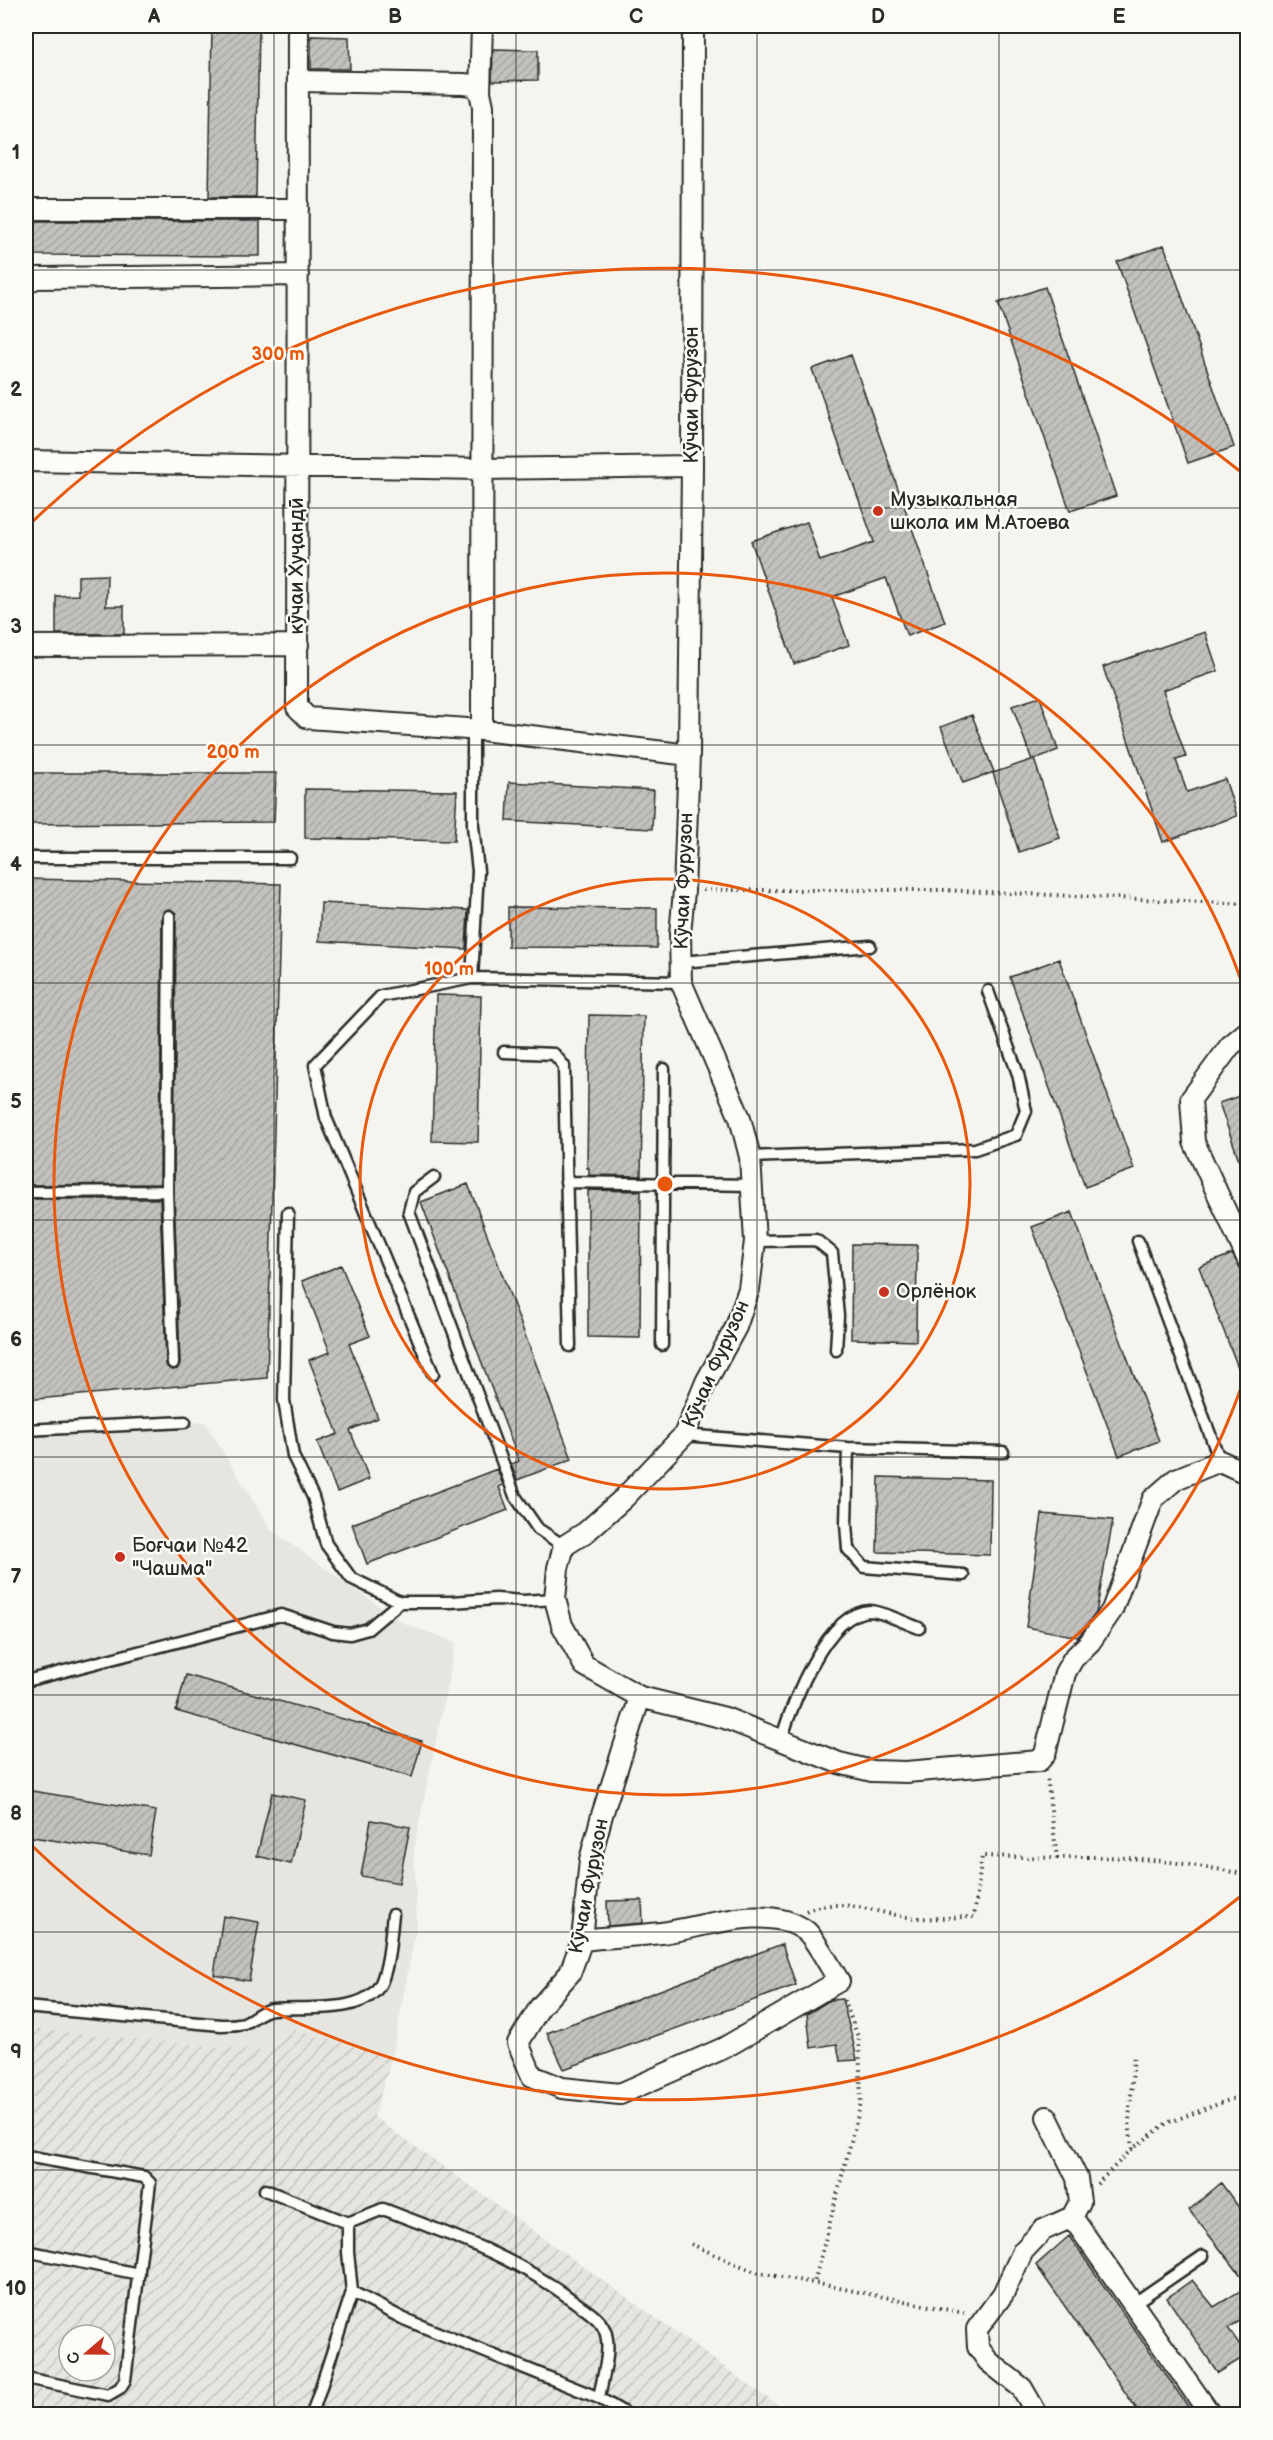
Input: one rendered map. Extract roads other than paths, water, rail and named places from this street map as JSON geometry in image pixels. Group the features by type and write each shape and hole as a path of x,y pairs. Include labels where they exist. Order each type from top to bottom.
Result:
{"street":[{"name":"кӯчаи Хуҷандӣ","path":"298,26 297,708 308,718 477,730 689,754"},
{"path":"477,730 482,469 483,106 480,92 482,26"},
{"name":"Кӯчаи Фурузон","path":"564,1546 586,1532 624,1498 684,1435 706,1382 736,1327 749,1289 755,1241 750,1157 740,1118 681,972 680,934 684,891 689,754 693,26"},
{"path":"298,81 463,84 473,85 480,92"},
{"path":"26,209 298,209"},
{"path":"26,283 36,278 298,275"},
{"path":"26,461 482,469 692,466"},
{"path":"26,646 298,645"},
{"path":"1248,1031 1230,1046 1191,1099 1194,1142 1248,1260"},
{"path":"564,1546 558,1568 555,1599 562,1625 584,1665 640,1697 725,1718 838,1763 872,1771 906,1772 1039,1761 1044,1754 1065,1673 1073,1659 1090,1642 1112,1610 1153,1499 1176,1479 1220,1461 1248,1474"},
{"name":"Кӯчаи Фурузон","path":"582,1940 624,1934 662,1933 714,1922 755,1918 783,1921 806,1932 839,1981 724,2048 620,2094 562,2088 532,2076 518,2043 540,2007 570,1973 582,1940 590,1860 640,1697"},
{"path":"1047,2117 1077,2178 1076,2210 1133,2304 1210,2415"},
{"path":"1037,2415 1022,2388 988,2361 978,2347 977,2329 1003,2294 1023,2251 1043,2230 1076,2210"}],"lane":[{"path":"472,978 478,871 473,826 477,730"},
{"path":"26,858 290,858"},
{"path":"169,916 167,1191 173,1364"},
{"path":"433,1374 326,1118 315,1065 381,996 472,978 681,972 870,946"},
{"path":"750,1157 975,1149 1016,1135 1026,1111 1018,1074 988,991"},
{"path":"504,1052 554,1054 564,1066 570,1346"},
{"path":"662,1345 664,1070"},
{"path":"434,1177 414,1192 409,1212 515,1497 538,1529 564,1546"},
{"path":"566,1182 752,1185"},
{"path":"26,1192 167,1191"},
{"path":"288,1213 284,1400 293,1456 313,1497 326,1544 351,1578 400,1602 555,1599"},
{"path":"755,1241 816,1240 832,1252 838,1316 836,1350"},
{"path":"1138,1240 1220,1461"},
{"path":"26,1430 184,1422"},
{"path":"684,1435 848,1448 1003,1452"},
{"path":"848,1448 846,1524 848,1549 864,1567 963,1575"},
{"path":"26,1681 281,1615 333,1632 350,1634 368,1629 400,1602"},
{"path":"781,1740 789,1713 808,1671 837,1628 855,1616 870,1611 919,1628"},
{"path":"26,2007 221,2025 245,2022 267,2009 343,2006 362,2000 376,1990 381,1982 393,1915"},
{"path":"26,2156 144,2177 150,2183 124,2380 120,2388 108,2395 26,2378"},
{"path":"265,2190 348,2223 383,2209 492,2251 545,2279 598,2319 606,2334 607,2350 599,2398"},
{"path":"312,2415 352,2292 348,2223"},
{"path":"26,2251 138,2274"},
{"path":"1133,2304 1203,2256"},
{"path":"352,2292 404,2319 599,2398 626,2415"}],"place":[{"name":"Музыкальная школа им М.Атоева","path":"878,511"},
{"name":"Орлёнок","path":"884,1292"},
{"name":"Боғчаи №42 \"Чашма\"","path":"120,1557"}]}
